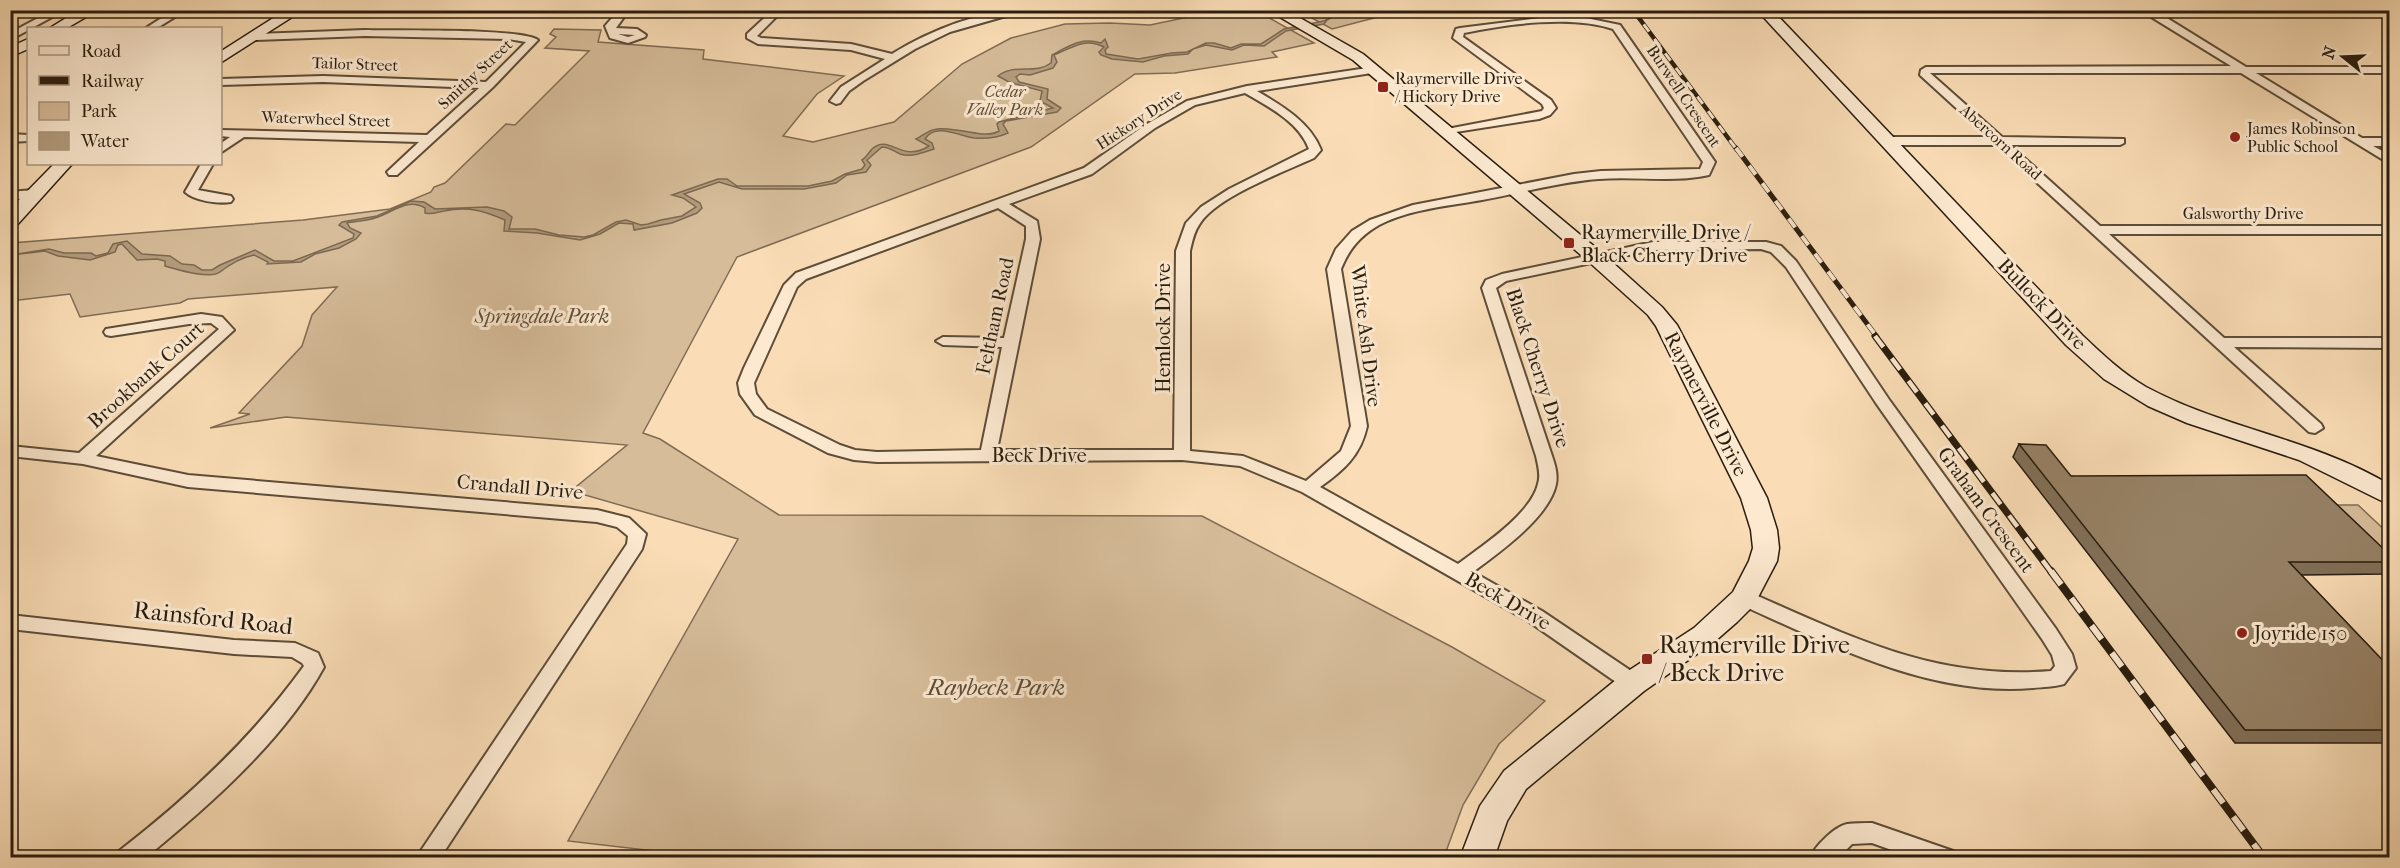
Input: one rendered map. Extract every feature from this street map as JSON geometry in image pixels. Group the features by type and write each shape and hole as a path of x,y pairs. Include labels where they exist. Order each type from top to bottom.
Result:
{"street":[{"path":"29,27 61,10"},
{"path":"59,27 91,10"},
{"path":"153,27 182,10"},
{"path":"222,58 296,10"},
{"path":"612,31 610,26 625,10"},
{"path":"779,10 754,32 752,39 851,47 894,58"},
{"path":"836,101 845,89 894,58 946,30 992,14 1023,10"},
{"name":"Raymerville Drive","path":"1275,10 1344,47 1374,70 1595,256 1655,311 1666,324 1754,498 1764,530 1766,548 1763,561 1744,598 1704,635 1634,683 1515,780 1492,816 1477,858"},
{"path":"1764,11 2390,12"},
{"name":"Bullock Drive","path":"1764,11 2074,340 2117,379 2154,400 2199,420 2326,462 2390,497"},
{"path":"2150,11 2390,161"},
{"name":"Burwell Crescent","path":"1447,132 1539,116 1550,108 1547,102 1458,38 1457,33 1473,28 1523,21 1603,21 1617,27 1709,162 1705,172 1691,175 1601,175 1516,190"},
{"path":"10,37 27,28"},
{"name":"Smithy Street","path":"256,36 365,33 508,36 533,40 489,84 393,172"},
{"path":"10,53 27,44"},
{"name":"Abercorn Road","path":"2244,70 1933,69 1924,73 2315,428"},
{"name":"Hickory Drive","path":"999,203 1088,171 1151,126 1191,103 1247,89 1374,70"},
{"path":"2244,70 2390,70"},
{"name":"Tailor Street","path":"222,82 323,79 489,84"},
{"name":"Hemlock Drive","path":"1182,455 1183,251 1190,230 1195,220 1211,206 1315,150 1310,137 1296,124 1247,89"},
{"name":"Waterwheel Street","path":"222,133 430,139"},
{"path":"222,148 242,133"},
{"path":"10,138 27,138"},
{"path":"1888,141 2120,141"},
{"path":"2359,142 2390,142"},
{"path":"10,221 62,165"},
{"path":"206,165 191,192 210,198 227,199"},
{"name":"White Ash Drive","path":"1308,488 1341,462 1357,441 1359,426 1334,269 1338,253 1371,224 1402,211 1516,190"},
{"path":"10,196 33,194"},
{"name":"Feltham Road","path":"988,455 1034,230 1032,224 999,203"},
{"name":"Beck Drive","path":"999,203 824,266 794,280 746,383 748,394 761,412 828,446 854,455 877,457 1182,455 1243,461 1308,488 1535,616 1634,683"},
{"name":"Galsworthy Drive","path":"2097,230 2390,230"},
{"name":"Graham Crescent","path":"1595,256 1668,244 1761,245 1776,249 1784,255 1884,403 2049,634 2062,654 2066,668 2057,678 2037,682 1961,677 1911,666 1744,598"},
{"name":"Black Cherry Drive","path":"1459,573 1517,526 1546,490 1548,480 1548,468 1493,302 1489,288 1491,283 1502,278 1595,256"},
{"name":"Brookbank Court","path":"83,459 227,330 222,323 213,319 195,319 111,332"},
{"path":"943,341 1010,343"},
{"path":"2220,342 2390,343"},
{"name":"Crandall Drive","path":"10,451 83,459 188,481 597,516 623,522 637,534 636,545 427,858"},
{"name":"Rainsford Road","path":"10,622 234,647 295,650 311,658 314,667 302,685 245,753 191,805 127,858"},
{"path":"1821,858 1847,834 1872,833 1945,858"}],"green space":[{"path":"1217,11 1257,11 1314,43 1272,52 1277,57 1175,73 1135,74 1031,147 737,257 643,433 660,439 779,515 1202,516 1452,647 1545,701 1499,744 1463,805 1444,857 715,858 568,841 738,539 571,491 627,445 286,417 210,428 250,414 239,413 302,346 312,315 337,287 188,299 180,303 80,317 70,294 11,301 11,243 303,220 390,209 431,192 434,187 445,183 506,124 515,125 589,51 545,48 556,37 550,34 554,29 601,30 598,42 704,50 703,59 844,76 817,94 783,136 813,142 894,122 962,64 1011,38 1065,24 1150,25"},
{"path":"1299,11 1401,11 1332,29"},
{"path":"2328,505 2358,505 2389,534 2389,552 2377,552"}],"water":[{"path":"1338,11 1343,11 1324,24 1286,31 1264,46 1244,45 1232,50 1206,45 1194,49 1206,43 1231,48 1241,44 1261,44 1284,29 1324,21"},
{"path":"1105,39 1108,47 1105,50 1106,54 1138,59 1187,52 1193,49 1188,54 1164,56 1143,62 1112,59 1099,52 1104,47 1084,43 1054,55 1057,62 1053,68 1030,75 1020,74 1016,77 1019,82 1048,89 1047,99 1061,108 1057,112 1006,121 1003,124 1008,133 1004,135 978,138 948,131 935,131 925,139 932,143 934,149 909,155 882,147 867,160 871,165 866,172 847,175 836,183 804,189 742,189 719,182 684,194 700,203 702,208 697,213 672,223 634,230 633,224 619,223 600,234 580,240 537,233 504,231 505,220 476,210 461,209 428,214 425,213 425,208 412,204 372,219 347,223 350,228 361,233 356,239 339,248 315,254 301,262 267,264 268,262 254,255 209,275 165,266 165,261 157,259 137,260 122,244 118,245 115,252 90,260 58,256 45,251 11,255 49,249 64,253 91,253 96,256 108,253 113,244 127,241 142,254 170,256 182,264 194,265 202,270 212,270 255,250 274,261 293,261 353,238 354,234 339,225 342,222 377,216 411,201 424,202 435,209 487,207 504,211 512,217 509,229 535,229 559,235 584,237 593,235 616,222 626,220 641,225 682,216 696,207 683,198 672,195 718,179 727,179 737,186 808,186 832,181 845,174 862,169 865,165 862,160 878,145 885,144 911,152 929,146 916,139 934,130 953,129 978,134 999,131 997,124 999,122 1053,108 1040,101 1042,91 1009,82 998,76 1010,70 1045,66 1051,63 1052,55 1075,43 1094,41 1101,43"}],"building":[{"name":"Joyride 150","path":"2019,444 2046,445 2071,476 2306,475 2390,555 2390,562 2289,562 2390,668 2390,730 2245,730"}],"railway":[{"path":"1633,10 1737,150"},
{"path":"1736,148 1877,337"},
{"path":"1875,336 2052,573"},
{"path":"2051,571 2264,858"}],"place":[{"name":"Raymerville Drive / Hickory Drive","path":"1383,87"},
{"name":"James Robinson Public School","path":"2235,137"},
{"name":"Raymerville Drive / Black Cherry Drive","path":"1569,243"},
{"name":"Joyride 150","path":"2242,633"},
{"name":"Raymerville Drive / Beck Drive","path":"1647,659"}],"park label":[{"name":"Cedar Valley Park","path":"1005,100"},
{"name":"Springdale Park","path":"542,316"},
{"name":"Raybeck Park","path":"996,687"}]}
